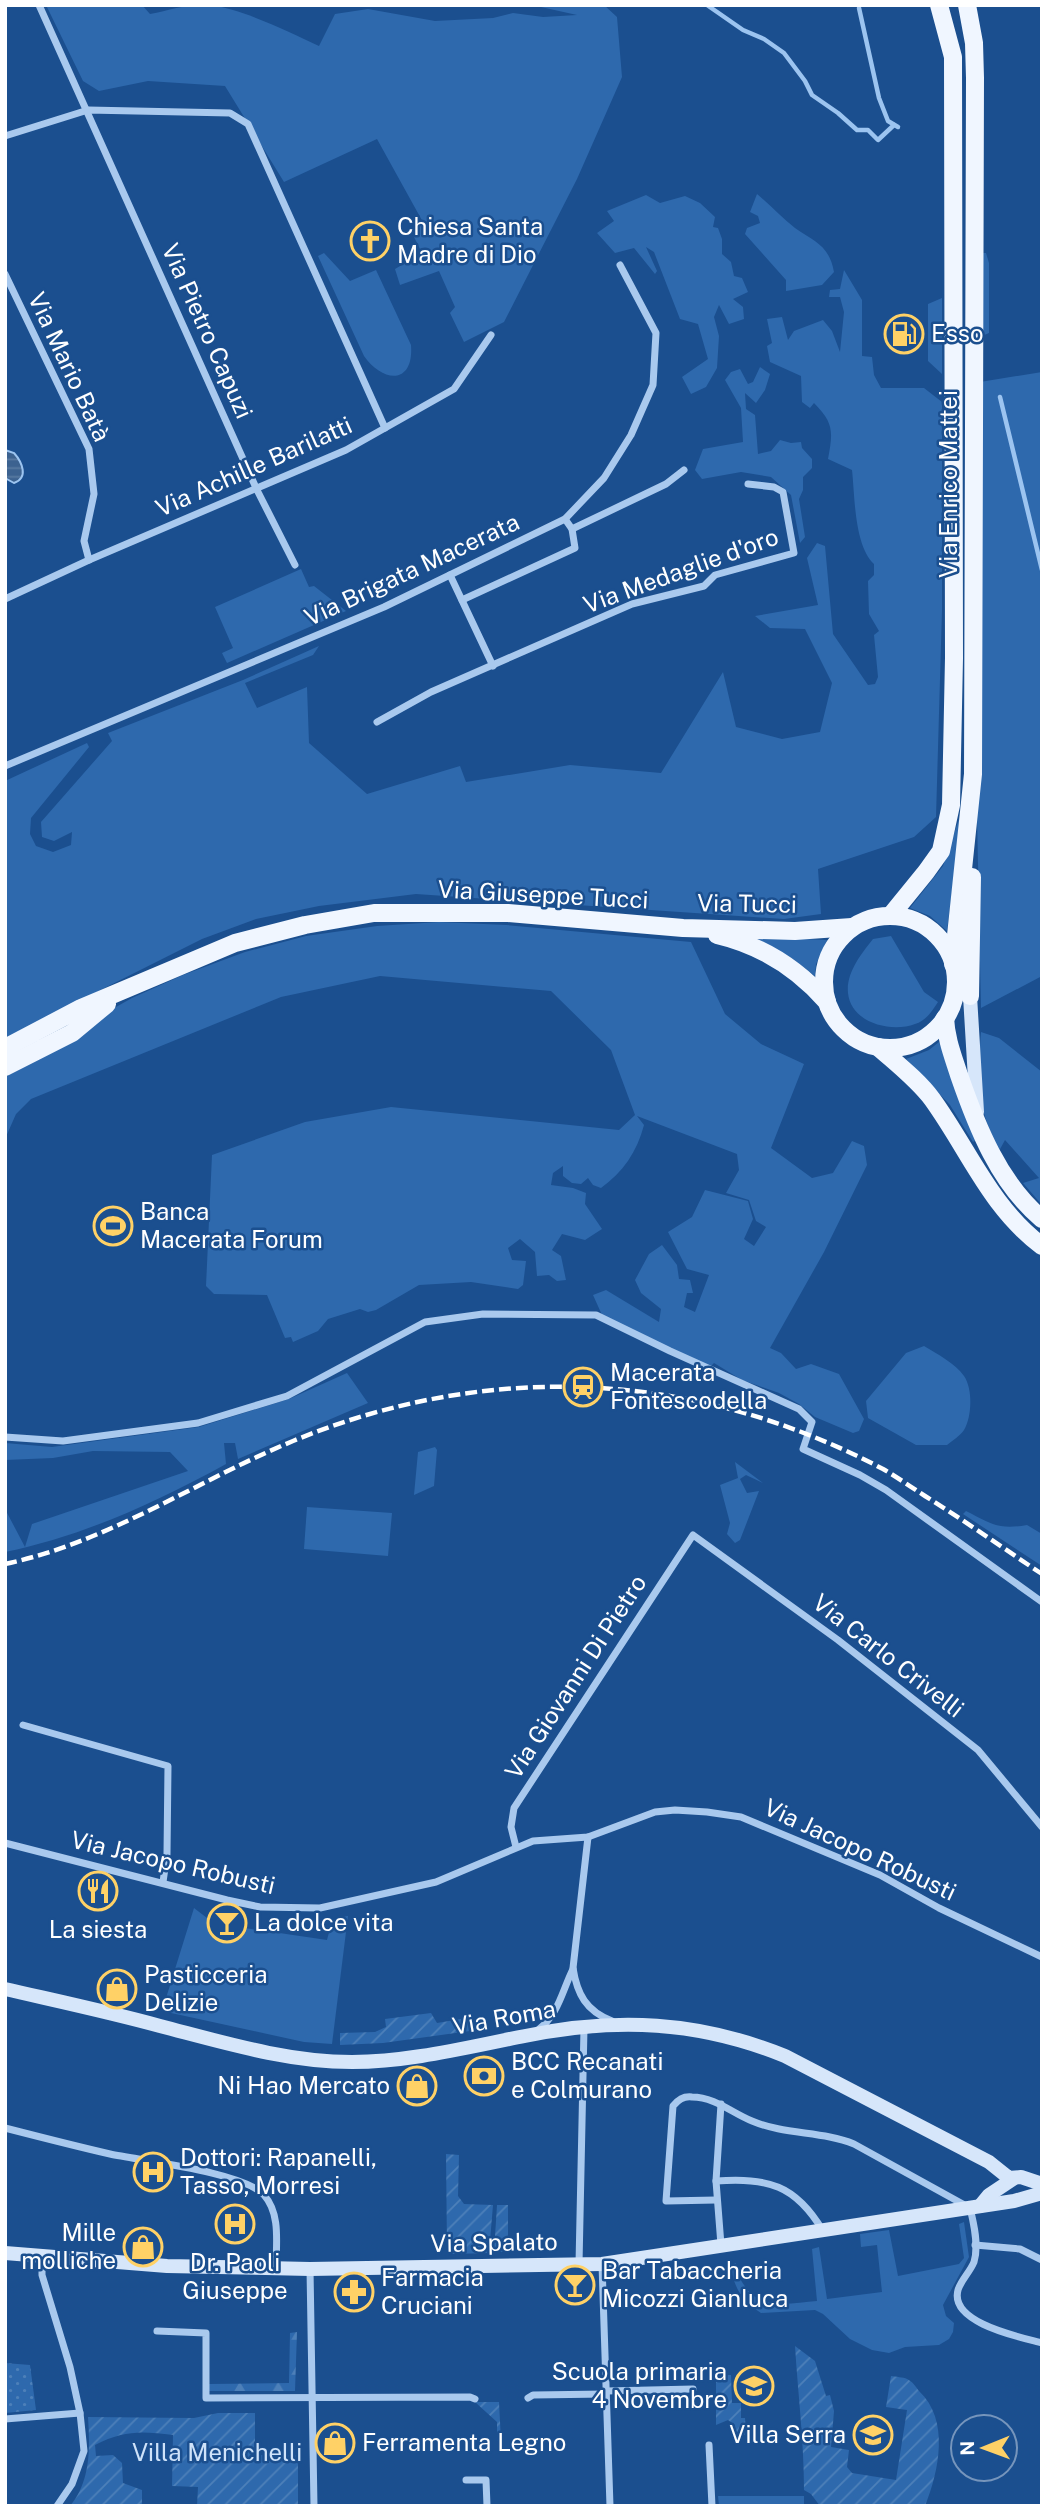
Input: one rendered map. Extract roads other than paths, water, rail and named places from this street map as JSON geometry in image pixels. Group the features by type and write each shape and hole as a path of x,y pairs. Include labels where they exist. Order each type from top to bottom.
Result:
{"main road":[{"name":"Via Enrico Mattei","path":"891,915 940,851 951,805 954,658 953,57 939,5"},
{"name":"Via Enrico Mattei","path":"953,964 973,774 975,78 974,43 967,5"},
{"path":"973,774 963,992 927,1036 917,1042 891,1048 864,1042 842,1027 827,1002 824,982 828,958 838,940 852,927 869,919 891,915 914,920 932,930 947,948 963,992 971,1025 978,1124"},
{"name":"Via Giuseppe Tucci","path":"5,1048 81,1008 235,943 304,925 374,913 508,913 682,928"},
{"name":"Via Tucci","path":"682,928 795,931 852,927"},
{"name":"Via Tucci","path":"682,928 731,939 767,954 800,975 827,1002"},
{"name":"Via Giuseppe Tucci","path":"5,1067 72,1033 121,992"},
{"path":"947,1014 946,1037 992,1155 1015,1190 1042,1219"},
{"path":"878,1046 930,1096 997,1202 1025,1234 1042,1246"},
{"name":"Via Roma","path":"5,1989 230,2043 302,2059 328,2061 378,2061 414,2057 532,2034 584,2027 671,2026 698,2030 785,2056 1017,2178 1042,2184"},
{"path":"980,2203 993,2182 989,2162"},
{"name":"Via Spalato","path":"980,2203 1017,2178"},
{"name":"Via Spalato","path":"5,2253 167,2266 276,2269 602,2264 823,2231 980,2203 1014,2201 1042,2193"}],"street":[{"name":"Via Pietro Capuzi","path":"39,5 257,490 295,565"},
{"path":"5,136 88,110 230,113 248,124 385,428"},
{"name":"Via Brigata Macerata","path":"5,766 384,607 565,519 604,478 631,435 653,385 656,333 620,265"},
{"name":"Via Mario Batà","path":"5,274 89,449 94,494 84,541 89,561"},
{"name":"Via Achille Barilatti","path":"5,599 346,450 454,389 491,335"},
{"path":"572,528 666,484 684,470"},
{"name":"Via Medaglie d'oro","path":"377,722 431,692 632,604 704,586 715,575 794,553 783,492 774,487 748,484"},
{"path":"462,600 575,548 572,528 565,519"},
{"path":"450,575 493,666"},
{"path":"5,1437 63,1441 198,1423 287,1396 425,1322 482,1314 596,1315 799,1409 812,1422 803,1449 886,1490 1042,1602"},
{"name":"Via Carlo Crivelli","path":"693,1535 838,1640 978,1751 1042,1827"},
{"name":"Via Giovanni Di Pietro","path":"516,1847 512,1826 514,1808 693,1535"},
{"path":"23,1725 168,1766 167,1854 163,1882"},
{"name":"Via Jacopo Robusti","path":"5,1843 260,1907 320,1908 436,1882 533,1841 588,1838 655,1812 707,1812 741,1817 880,1875 939,1908 1042,1957"},
{"path":"532,2034 554,2014 573,1968 588,1838"},
{"path":"573,1968 576,1985 584,2003 603,2018 621,2025"},
{"path":"579,2265 584,2027"},
{"path":"716,2200 666,2201 673,2106 682,2098 692,2096 721,2104 754,2122 789,2131 835,2136 980,2203 974,2261 957,2292 960,2306 967,2316 1004,2333 1042,2343"},
{"path":"721,2104 716,2181 721,2246"},
{"path":"5,2128 255,2187 271,2204 275,2217 276,2269"},
{"path":"716,2181 769,2183 785,2188 802,2203 823,2231"},
{"path":"975,2245 1020,2249 1042,2260"},
{"path":"42,2257 42,2276 70,2367 80,2413 84,2451 72,2484 57,2506"},
{"path":"602,2264 610,2506"},
{"path":"310,2269 314,2506"},
{"path":"157,2331 206,2333 206,2398 473,2396"},
{"path":"530,2395 692,2389"},
{"path":"5,2418 80,2413"},
{"path":"709,2445 712,2506"},
{"path":"466,2480 486,2480 487,2506"}],"waterway":[{"path":"707,5 743,30 764,39 784,53 812,95 857,130 868,130 878,140 894,125"},
{"path":"859,8 879,98 888,121 898,127"},
{"path":"1000,397 1042,570"}],"railway":[{"path":"5,1564 80,1541 293,1441 367,1415 441,1397 516,1388 591,1388 665,1395 739,1411 812,1436 883,1469 1042,1574"}],"place":[{"name":"Chiesa Santa Madre di Dio","path":"370,241"},
{"name":"Esso","path":"904,334"},
{"name":"Banca Macerata Forum","path":"113,1226"},
{"name":"Macerata Fontescodella","path":"583,1387"},
{"name":"La siesta","path":"98,1891"},
{"name":"La dolce vita","path":"227,1923"},
{"name":"Pasticceria Delizie","path":"117,1989"},
{"name":"BCC Recanati e Colmurano","path":"484,2076"},
{"name":"Ni Hao Mercato","path":"417,2086"},
{"name":"Dottori: Rapanelli, Tasso, Morresi","path":"153,2172"},
{"name":"Dr. Paoli Giuseppe","path":"235,2224"},
{"name":"Mille molliche","path":"143,2247"},
{"name":"Bar Tabaccheria Micozzi Gianluca","path":"575,2285"},
{"name":"Farmacia Cruciani","path":"354,2292"},
{"name":"Scuola primaria 4 Novembre","path":"754,2386"},
{"name":"Villa Serra","path":"873,2435"},
{"name":"Ferramenta Legno","path":"335,2443"}],"park label":[{"name":"Villa Menichelli","path":"217,2453"}]}
